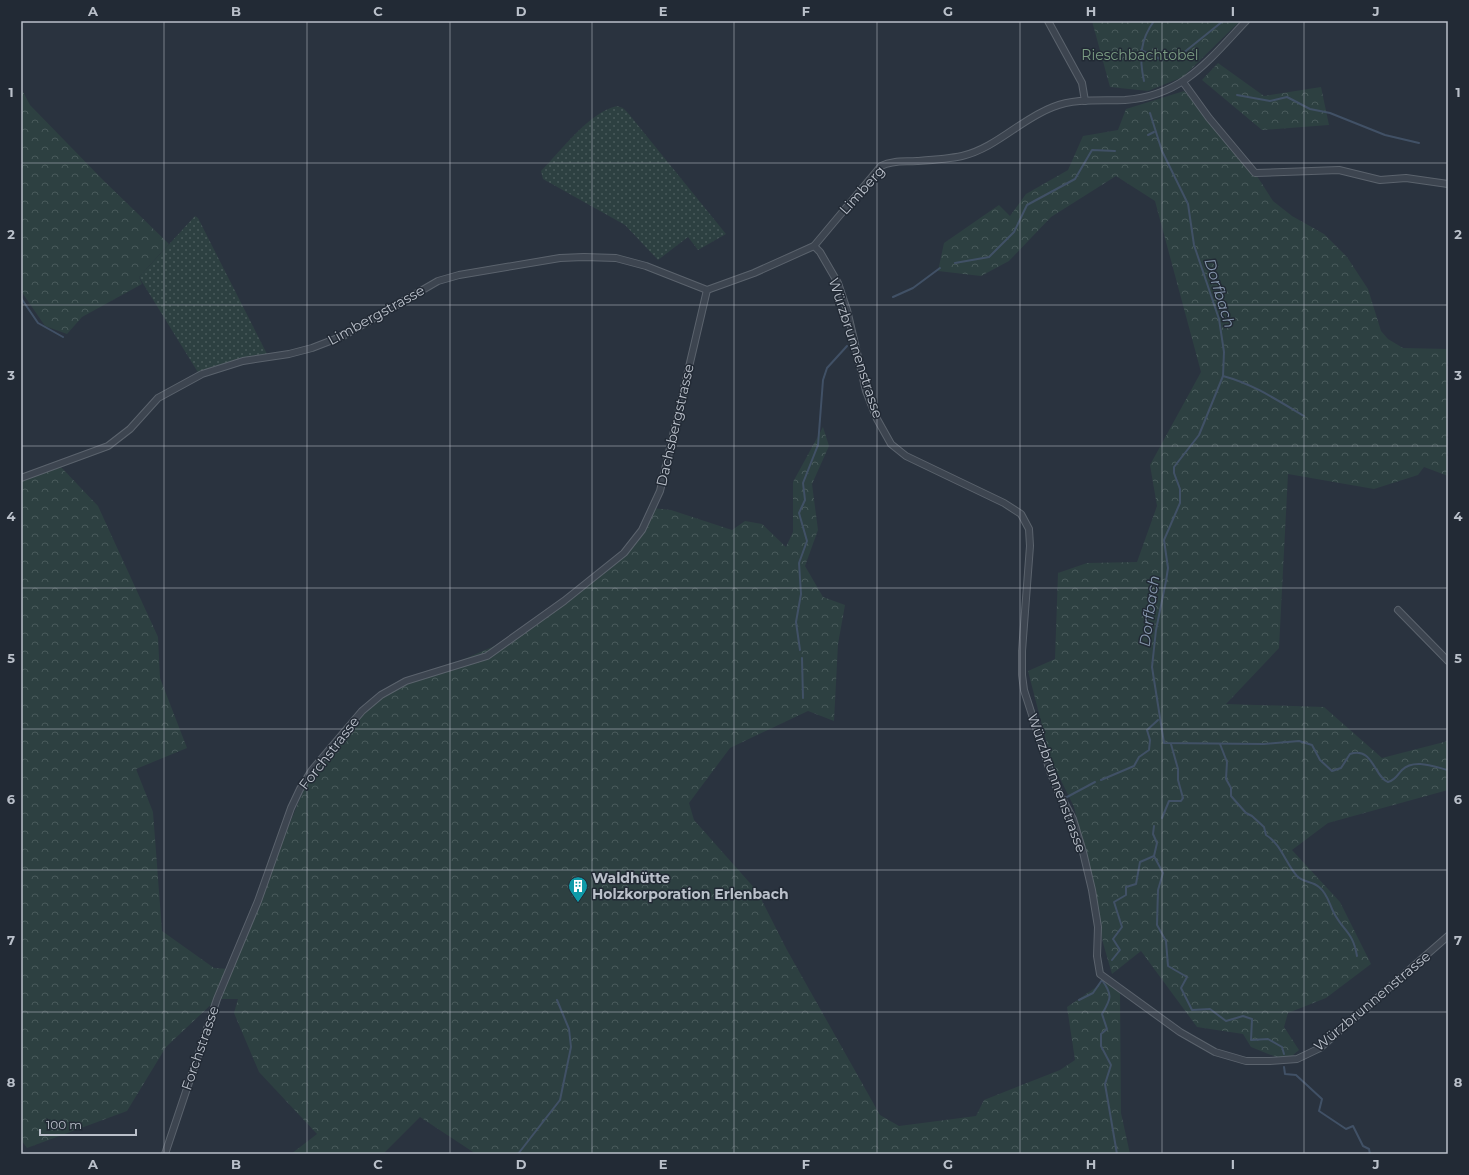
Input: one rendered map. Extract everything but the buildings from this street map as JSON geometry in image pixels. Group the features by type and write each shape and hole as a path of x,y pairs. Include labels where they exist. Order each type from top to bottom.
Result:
{"street":[{"path":"1048,21 1082,83 1085,101"},
{"path":"1246,21 1207,62 1183,82 1209,118 1255,173 1339,170 1380,180 1406,178 1448,184"},
{"name":"Limberg","path":"706,290 754,273 814,246 881,166 897,161 917,161 963,156 981,149 1035,116 1053,107 1070,102 1119,100 1151,96 1183,82"},
{"name":"Würzbrunnenstrasse","path":"814,246 820,252 838,283 847,310 866,391 877,419 891,444 906,456 1004,503 1021,514 1029,529 1030,546 1022,652 1022,675 1024,690 1051,774 1073,819 1083,852 1092,890 1098,927 1097,956 1100,974 1180,1032 1215,1052 1246,1061 1297,1059 1320,1048 1448,936"},
{"name":"Limbergstrasse","path":"21,478 108,446 130,429 158,398 202,374 243,361 289,354 312,348 342,336 438,281 459,275 560,258 616,258 665,272 706,290"},
{"name":"Dachsbergstrasse","path":"624,553 642,530 660,491 706,290"},
{"name":"Forchstrasse","path":"165,1154 217,999 258,900 291,808 300,789 312,770 362,711 381,695 406,681 487,656 564,601 624,553"},
{"path":"1398,610 1448,661"}],"green space":[{"name":"Rieschbachtobel","path":"1092,21 1240,21 1183,77 1148,91 1110,87"},
{"path":"1218,63 1264,96 1321,87 1329,125 1262,130 1202,80"},
{"path":"21,88 30,105 102,179 169,244 139,277 142,284 82,317 67,334 45,326 21,291"},
{"path":"1184,91 1209,118 1255,173 1273,201 1292,216 1324,234 1347,257 1368,289 1381,331 1388,339 1403,348 1448,349 1448,476 1424,467 1418,475 1374,489 1288,474 1279,648 1226,704 1324,707 1382,758 1448,741 1448,790 1328,823 1292,850 1340,902 1371,964 1326,998 1288,1013 1284,1027 1299,1050 1286,1061 1251,1047 1243,1034 1197,1027 1141,951 1112,974 1103,943 1091,873 1074,807 1051,760 1028,671 1055,659 1058,573 1087,563 1137,562 1157,506 1150,465 1201,372 1155,201 1116,176 1051,217 1009,261 981,276 938,271 944,243 999,205 1010,216 1026,194 1068,170 1083,136 1118,130 1126,109"},
{"path":"617,106 623,108 628,113 726,234 698,250 688,237 658,260 625,225 543,179 541,171 576,133 596,116"},
{"path":"195,216 198,218 267,354 239,359 199,374 139,277"},
{"path":"823,427 829,446 812,484 818,530 805,566 823,597 845,605 838,644 834,721 808,711 730,748 689,803 694,820 757,891 787,950 880,1115 899,1126 976,1116 984,1100 1060,1070 1075,1060 1067,1007 1105,981 1120,991 1121,1113 1130,1154 476,1154 420,1117 383,1154 291,1154 317,1134 259,1072 234,1013 238,999 217,999 166,1047 127,1111 27,1148 21,1140 21,478 59,465 98,506 158,637 160,678 187,748 136,769 153,812 162,931 214,968 229,969 312,770 362,711 381,695 506,641 624,553 652,508 671,510 732,530 745,521 762,524 786,547 793,532 793,482"}],"waterway":[{"name":"Dorfbach","path":"1144,81 1141,65 1143,42 1154,21"},
{"path":"1141,50 1162,60 1167,57 1177,58 1223,21"},
{"path":"1237,95 1270,101 1287,97 1310,109 1330,113 1385,135 1419,143"},
{"name":"Dorfbach","path":"1150,113 1162,151 1188,204 1194,245 1219,319 1224,352 1223,376 1199,435 1174,467 1174,473 1180,489 1180,503 1164,540 1168,568 1156,630 1152,667 1164,743 1264,744 1299,741 1312,745 1320,760 1332,771 1341,768 1350,754 1364,754 1383,779 1388,782 1395,779 1407,766 1425,764 1448,770"},
{"path":"1148,135 1154,132"},
{"path":"955,263 989,257 1014,232 1027,205 1075,179 1092,150 1115,151"},
{"path":"893,297 913,288 940,268"},
{"path":"21,298 38,323 63,337"},
{"path":"800,650 796,622 801,594 799,563 807,541 799,513 805,500 803,483 818,445 823,380 827,368 847,346"},
{"path":"1223,376 1245,383 1304,416"},
{"path":"802,658 803,698"},
{"path":"1101,780 1134,766 1139,757 1149,750 1150,740 1147,730 1158,720"},
{"path":"1162,818 1169,801 1181,801 1183,798 1178,780 1178,769 1171,744"},
{"path":"1220,744 1227,762 1226,779 1231,788 1231,796 1246,813 1252,816 1264,827 1266,835 1280,849 1297,876 1302,880 1316,885 1322,890 1328,899 1332,910 1351,937 1357,956"},
{"path":"1067,797 1095,782"},
{"path":"1154,826 1153,834 1157,843 1154,856 1163,873 1158,890 1157,925 1166,941 1168,966 1187,977 1181,988 1192,1010 1210,1009 1226,1021 1243,1016 1252,1019 1251,1040 1268,1039 1282,1047 1284,1054"},
{"path":"1112,960 1120,950 1113,939 1122,927 1114,902 1126,895 1126,887 1136,884 1140,862 1154,856"},
{"path":"1079,1000 1093,993 1102,980 1110,997 1102,1014 1107,1029 1101,1034 1101,1046 1111,1065 1105,1084 1117,1154"},
{"path":"518,1154 560,1100 571,1047 569,1029 557,1000"},
{"path":"1284,1067 1285,1074 1296,1075 1322,1099 1319,1111 1346,1129 1353,1126 1363,1146 1369,1149 1370,1154"}],"place":[{"name":"Waldhütte Holzkorporation Erlenbach","path":"578,903"}]}
